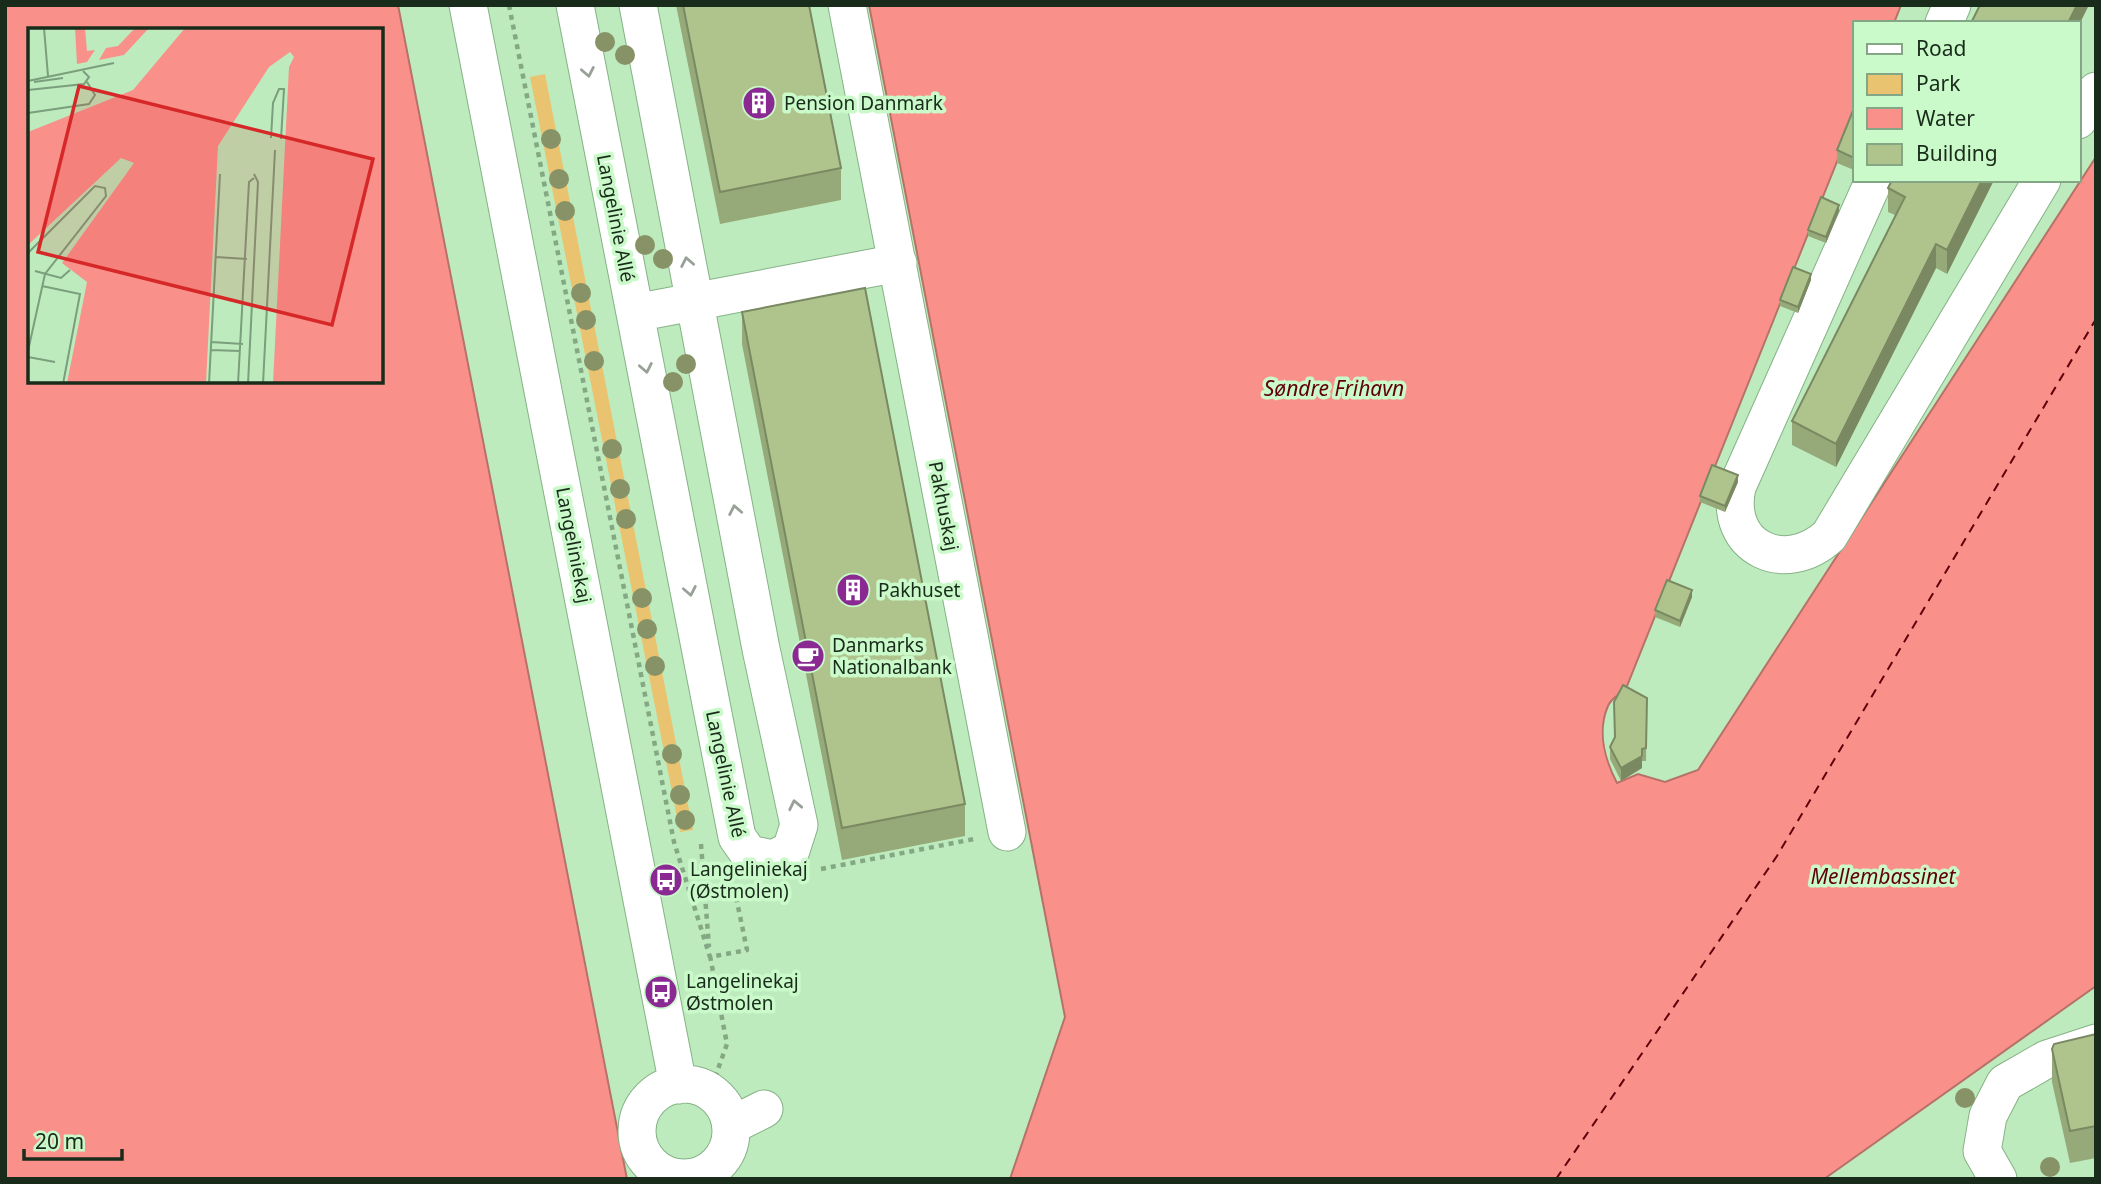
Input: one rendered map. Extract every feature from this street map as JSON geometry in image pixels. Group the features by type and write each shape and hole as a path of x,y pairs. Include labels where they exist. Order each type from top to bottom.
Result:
{"street":[{"name":"Langeliniekaj","path":"468,5 694,1088"},
{"name":"Langelinie Allé","path":"575,5 737,837 774,860"},
{"path":"638,5 761,649 799,825 774,860"},
{"name":"Pakhuskaj","path":"847,5 1007,832"},
{"path":"1945,21 1952,5"},
{"path":"2080,117 2096,91"},
{"path":"1873,182 1737,487 1735,517 1743,534 1755,546 1770,554 1802,554 1829,536 2041,182"},
{"path":"635,313 898,263"},
{"path":"1998,1179 1982,1152 1988,1115 2005,1083 2048,1059 2096,1043"},
{"path":"694,1088 725,1107 736,1143 708,1171 693,1177 657,1174 639,1146 639,1116 647,1101 662,1089 694,1088"}],"path":[{"path":"509,5 674,842 710,957 727,1044 694,1088"},
{"path":"710,957 747,950 735,892 774,860 821,869 1007,832"},
{"path":"701,837 710,957"}],"green space":[{"path":"545,74 693,830 680,832 530,77"}],"water":[{"path":"5,5 398,5 627,1179 5,1179"},
{"name":"Søndre Frihavn","path":"869,5 1901,5 1895,21 1853,21 1853,121 1627,686 1610,703 1605,716 1604,745 1617,783 1638,774 1665,782 1698,770 2096,157 2096,986 1824,1179 1010,1179 1065,1017"}],"building":[{"name":"Pension Danmark","path":"683,5 809,5 841,168 720,192"},
{"path":"1980,5 2077,5 2069,21 1972,21"},
{"path":"1853,110 1853,158 1837,150"},
{"path":"1891,182 1981,182 1947,250 1936,244 1836,444 1792,421 1905,197 1888,188"},
{"path":"1821,197 1839,205 1826,237 1808,230"},
{"path":"1793,267 1811,274 1798,307 1780,300"},
{"name":"Pakhuset","path":"865,288 965,804 842,828 742,312"},
{"path":"1712,465 1738,475 1725,506 1700,496"},
{"path":"1667,580 1692,590 1680,621 1655,610"},
{"path":"1623,685 1647,698 1646,748 1642,749 1642,756 1621,768 1610,747 1615,737 1614,702"},
{"path":"2096,1034 2096,1126 2070,1131 2052,1049 2054,1044"}],"ferry route":[{"path":"1556,1179 1777,856 2096,319"}],"place":[{"name":"Pension Danmark","path":"759,103"},
{"name":"Pakhuset","path":"853,590"},
{"name":"Danmarks Nationalbank","path":"808,656"},
{"name":"Langeliniekaj (Østmolen)","path":"666,880"},
{"name":"Langelinekaj Østmolen","path":"661,992"}],"water label":[{"name":"Mellembassinet","path":"1883,877"}]}
